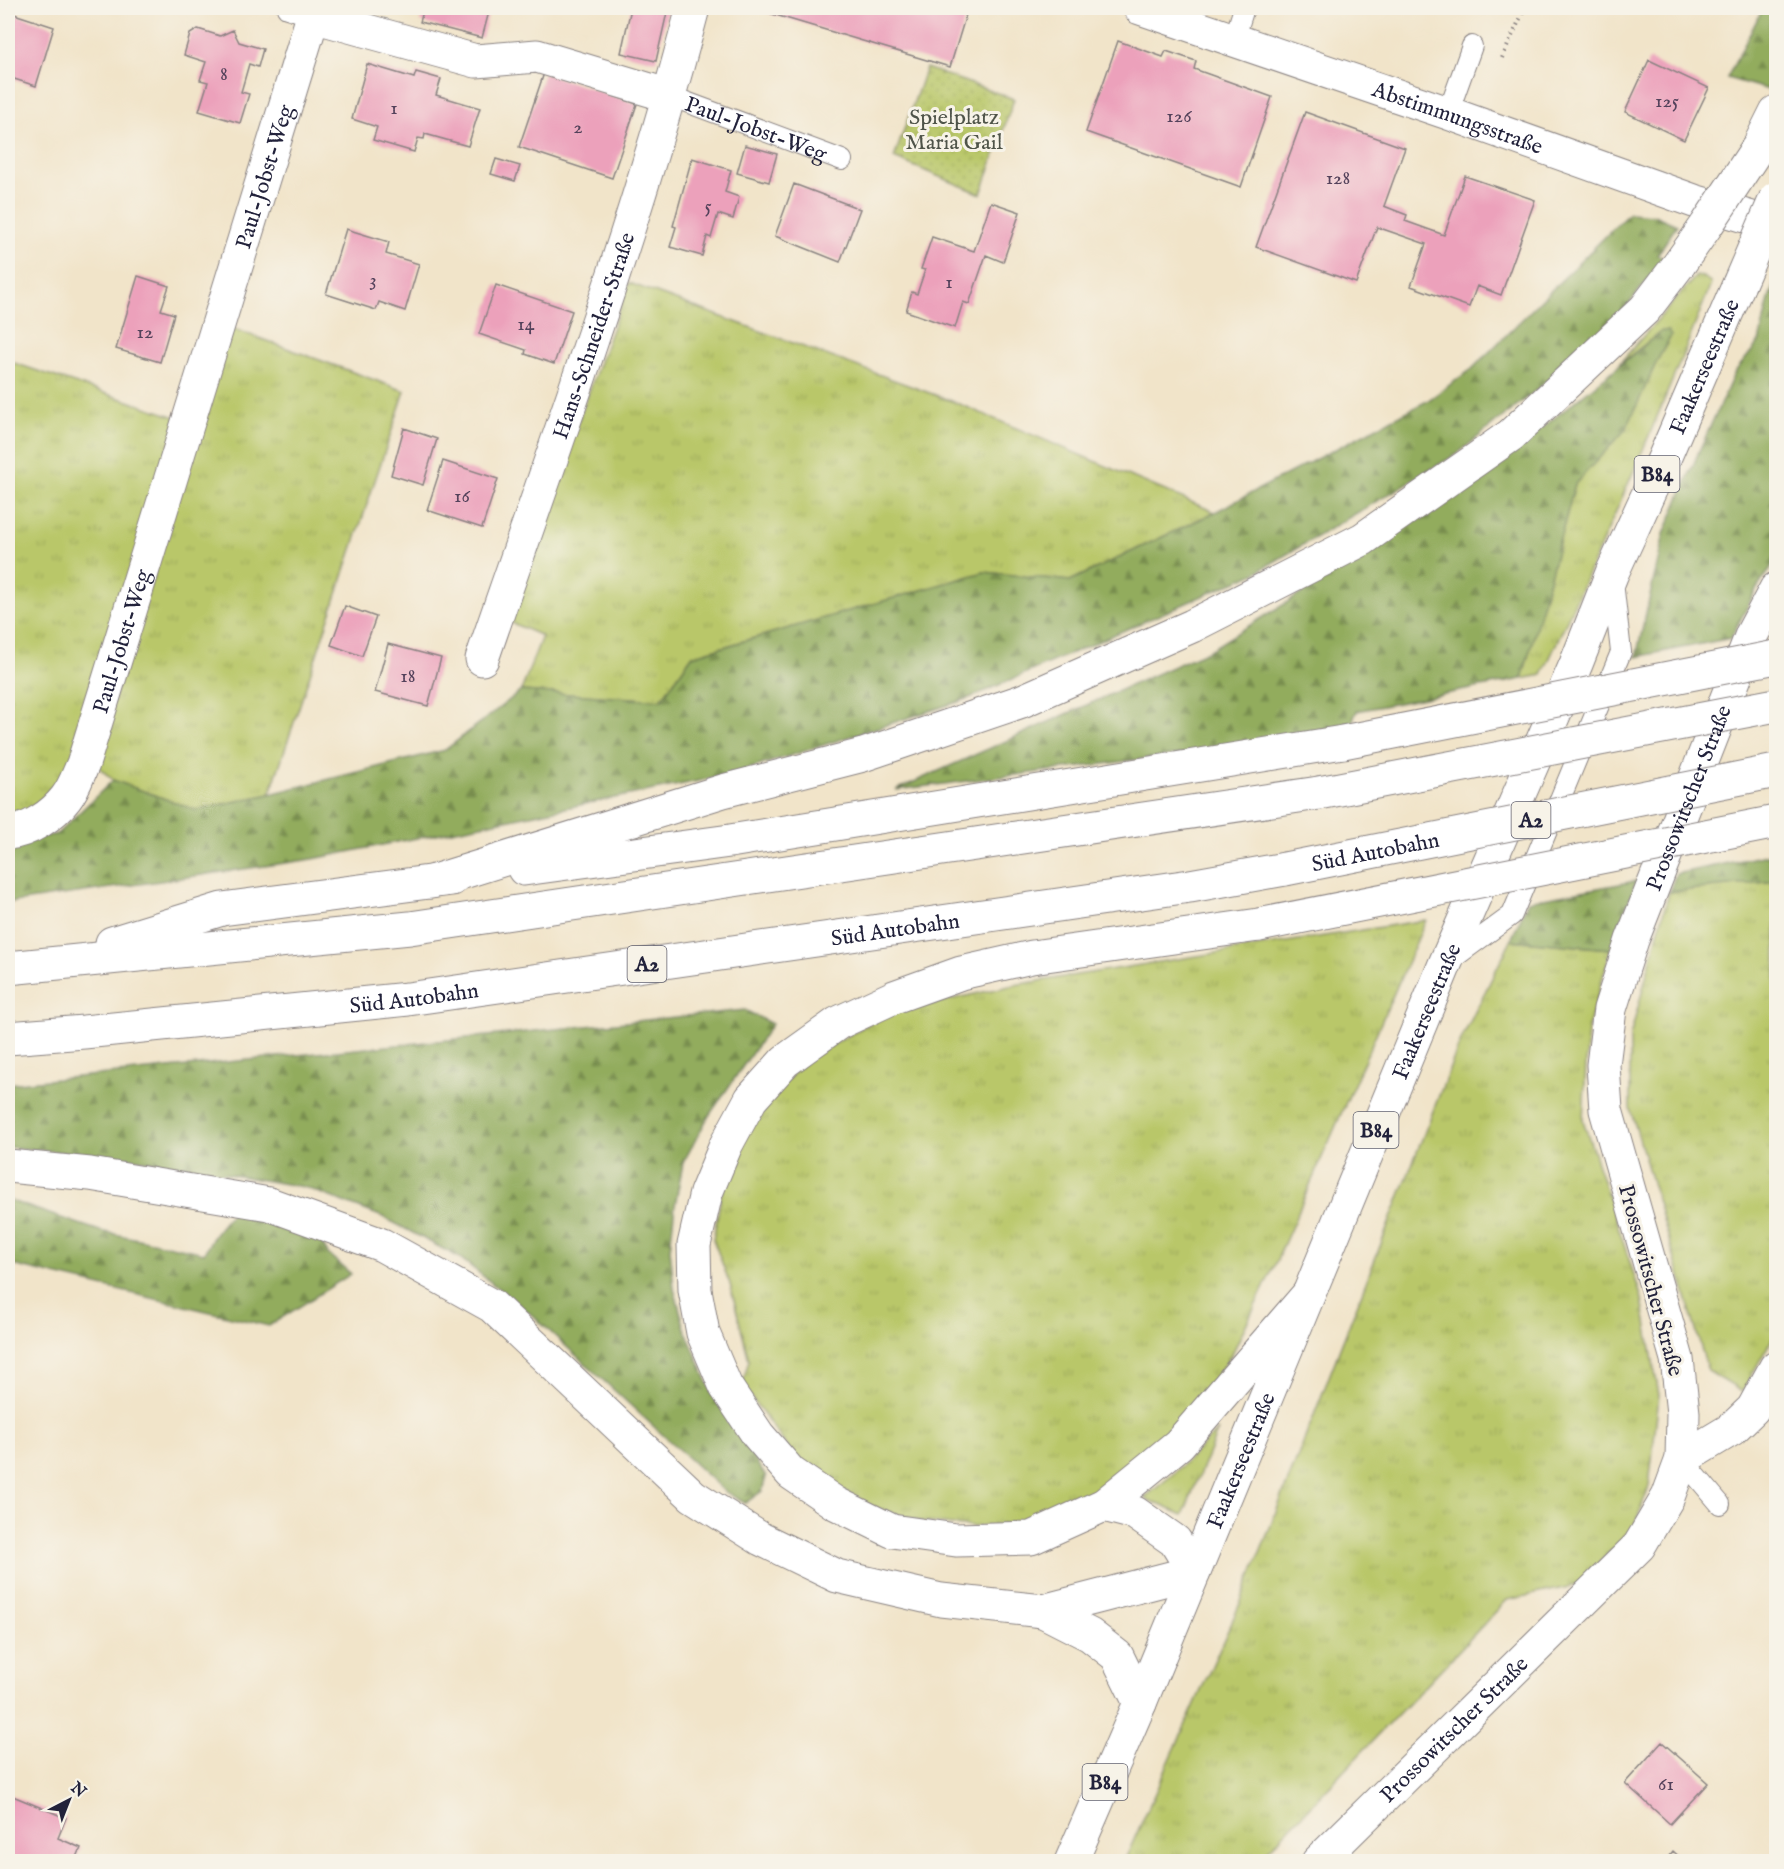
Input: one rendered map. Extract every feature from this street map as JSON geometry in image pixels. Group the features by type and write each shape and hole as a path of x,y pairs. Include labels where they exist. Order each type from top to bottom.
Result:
{"main road":[{"name":"Hans-Schneider-Straße","path":"482,659 613,278 670,96 693,8"},
{"name":"Abstimmungsstraße","path":"1140,8 1448,113 1694,201 1776,225"},
{"name":"Paul-Jobst-Weg","path":"8,833 18,832 46,818 67,798 83,764 300,12 476,61 537,56 670,96"},
{"path":"431,882 723,791 874,751 1022,701 1192,626 1363,538 1511,435 1645,309 1706,226 1759,146 1776,112"},
{"name":"Faakerseestraße","path":"1071,1862 1140,1703 1445,964 1776,198"},
{"name":"Prossowitscher Straße","path":"1318,1862 1639,1546 1668,1497 1682,1459 1683,1413 1677,1359 1606,1110 1603,1065 1610,1009 1632,940 1752,634 1776,589"},
{"path":"48,964 222,909 742,839 1343,742 1776,657"},
{"path":"8,968 410,928 1319,793 1776,705"},
{"name":"Süd Autobahn","path":"8,1038 408,999 1190,886 1776,771"},
{"path":"1307,1296 1179,1444 1104,1505 1031,1538 956,1540 892,1530 835,1503 791,1473 758,1435 726,1387 703,1334 695,1290 694,1245 706,1192 726,1145 751,1099 785,1061 838,1023 894,997 961,973 1032,957 1259,925 1776,822"},
{"path":"8,1166 90,1174 269,1204 382,1245 492,1306 693,1496 761,1539 837,1576 941,1600 1043,1611 1194,1572 1175,1541 1135,1513 1104,1505"},
{"path":"1682,1459 1732,1429 1753,1409 1776,1367"},
{"path":"1043,1611 1090,1635 1117,1656 1140,1703"}],"lane":[{"path":"1234,40 1244,8"},
{"path":"1448,113 1472,46"},
{"name":"Paul-Jobst-Weg","path":"670,96 842,160"},
{"path":"1682,1459 1720,1504"}],"path":[{"path":"1502,58 1526,8"}],"green space":[{"path":"1763,8 1776,8 1776,85 1773,91 1727,78"},
{"name":"Spielplatz Maria Gail","path":"926,68 1014,99 981,194 894,158"},
{"path":"1629,213 1654,215 1677,225 1657,255 1665,258 1605,334 1457,454 1255,573 967,699 733,774 313,859 8,903 8,843 57,834 113,780 196,810 445,750 521,691 661,700 692,656 984,572 1070,581 1215,512 1427,401 1472,369"},
{"path":"1696,276 1704,277 1711,284 1651,432 1542,675 1522,679 1575,484 1626,428 1671,336 1662,331 1618,365"},
{"path":"1776,279 1776,560 1756,590 1731,638 1636,657 1664,534 1735,372 1759,342"},
{"path":"629,283 957,403 1215,512 1070,581 984,572 692,656 661,700 521,691 542,636 505,620"},
{"path":"231,328 405,391 270,794 196,810 113,780 94,763"},
{"path":"1662,331 1668,331 1671,336 1626,429 1575,484 1522,679 1357,711 1350,726 1207,751 896,790 1208,651 1359,558 1505,458"},
{"path":"8,361 179,418 74,756 50,795 16,818 8,819"},
{"path":"1776,853 1776,881 1669,892 1676,874"},
{"path":"1636,881 1611,949 1511,940 1528,901"},
{"path":"1776,881 1776,1332 1742,1392 1708,1371 1630,1108 1630,1037 1669,892"},
{"path":"1426,920 1277,1260 1232,1354 1193,1410 1100,1492 1019,1522 972,1527 924,1522 876,1508 835,1487 794,1456 742,1385 749,1360 730,1284 713,1239 723,1186 745,1135 769,1098 808,1059 884,1015 1014,985"},
{"path":"1511,940 1611,949 1588,1028 1583,1120 1642,1299 1659,1395 1649,1486 1634,1527 1578,1585 1507,1600 1258,1861 1124,1862 1242,1599 1460,1042"},
{"path":"745,1010 772,1024 708,1117 683,1163 670,1249 674,1289 686,1332 714,1397 766,1477 762,1491 745,1503 724,1491 532,1315 460,1258 383,1217 304,1187 137,1159 8,1147 8,1084"},
{"path":"8,1200 100,1231 204,1253 217,1231 234,1210 314,1230 328,1254 351,1274 269,1326 8,1264"},
{"path":"1218,1430 1183,1515 1144,1498 1172,1475"}],"building":[{"path":"424,8 490,8 482,38 420,22"},
{"path":"631,8 668,8 656,61 621,53"},
{"path":"763,8 968,8 950,67 762,11"},
{"path":"8,12 54,27 36,86 8,77"},
{"path":"198,29 220,36 233,30 239,42 263,49 258,67 249,64 241,92 249,94 240,123 199,111 208,82 200,80 206,62 184,55 190,34"},
{"path":"1118,41 1163,57 1166,51 1196,61 1194,69 1272,97 1241,187 1086,132"},
{"path":"1649,60 1709,88 1684,140 1625,112"},
{"path":"367,64 414,78 416,72 441,79 436,95 480,108 468,146 425,134 424,139 418,138 414,152 373,140 377,127 352,119"},
{"path":"544,73 637,104 612,178 519,147"},
{"path":"1305,112 1405,148 1384,206 1407,215 1405,221 1444,235 1465,176 1535,200 1501,295 1477,286 1469,307 1411,286 1426,244 1377,227 1356,283 1256,247"},
{"path":"745,145 777,154 769,182 737,173"},
{"path":"692,158 731,170 725,192 739,197 733,219 718,214 711,238 707,236 702,256 670,247 676,227 673,226"},
{"path":"496,159 520,166 515,181 491,174"},
{"path":"794,184 860,209 840,262 775,236"},
{"path":"991,202 1020,212 1003,262 986,255 969,304 963,302 955,328 906,311 912,292 917,294 925,270 921,269 932,237 974,251"},
{"path":"346,229 389,242 386,254 419,264 405,311 379,302 376,310 326,294"},
{"path":"138,276 169,286 161,310 174,314 160,362 116,349"},
{"path":"496,285 572,311 554,364 525,354 526,350 479,334"},
{"path":"404,428 437,439 423,485 391,475"},
{"path":"443,461 498,479 482,528 427,510"},
{"path":"345,606 376,617 362,656 331,645"},
{"path":"388,644 441,658 428,706 375,692"},
{"path":"1662,1742 1708,1783 1670,1824 1625,1783"},
{"path":"8,1794 66,1818 58,1838 81,1848 75,1862 8,1862"},
{"path":"1673,1851 1685,1862 1664,1862"}]}
